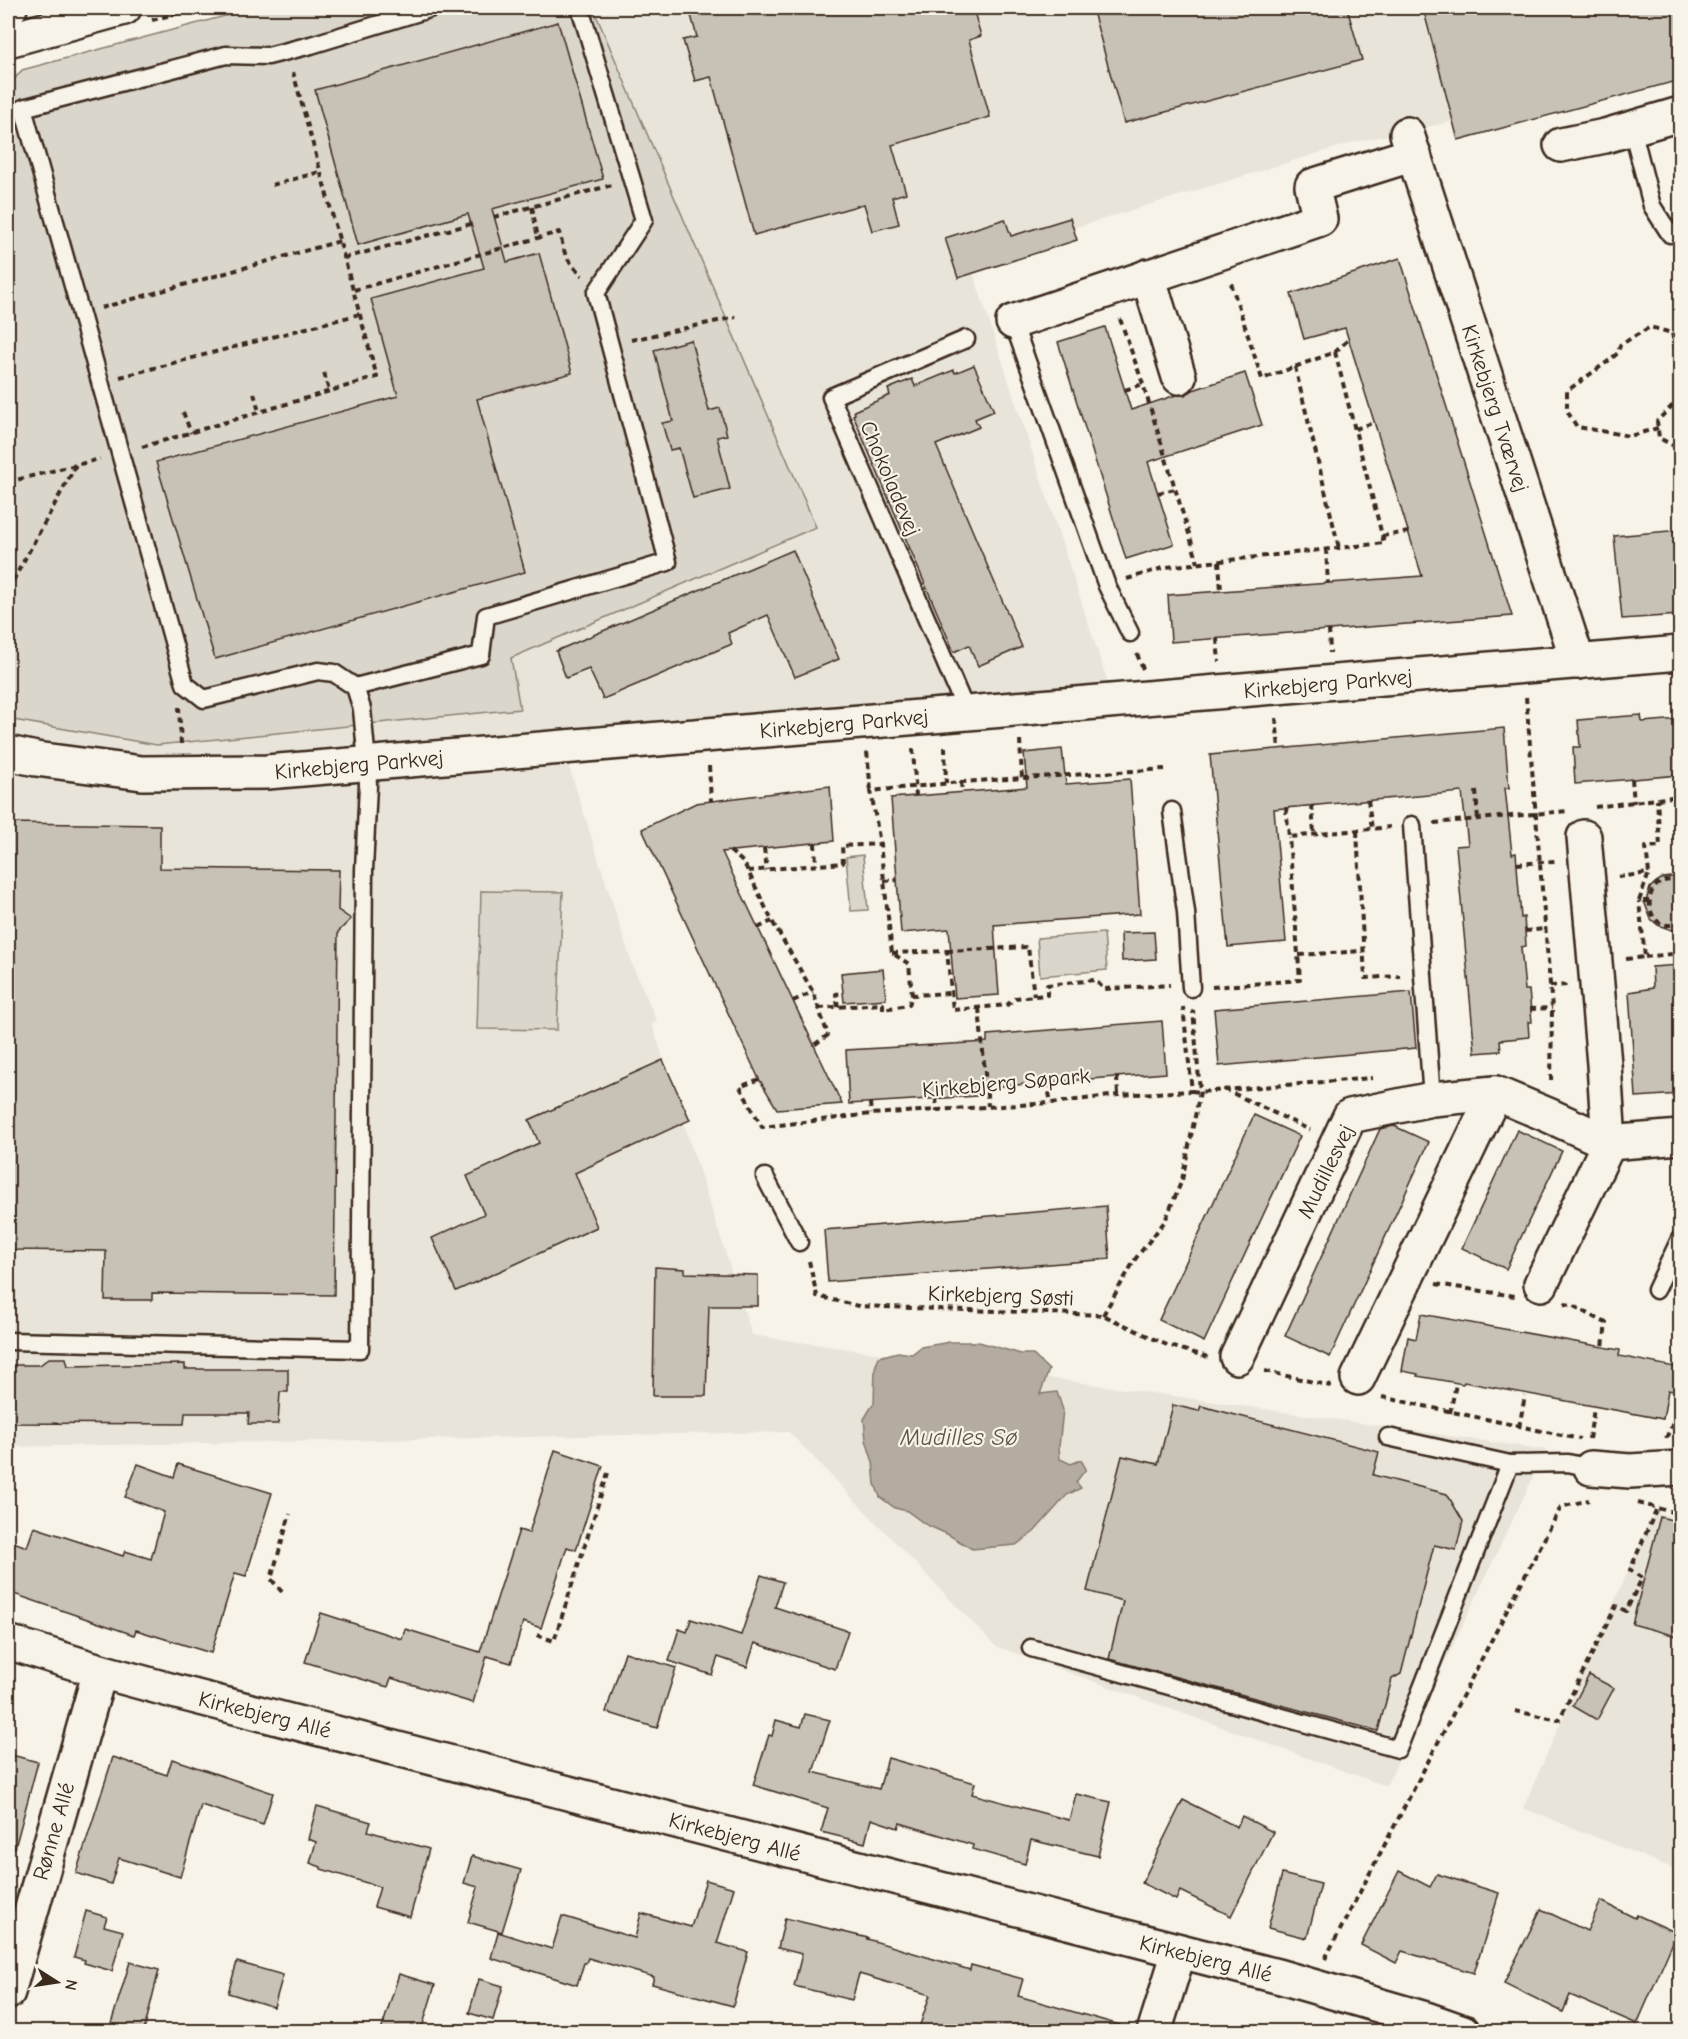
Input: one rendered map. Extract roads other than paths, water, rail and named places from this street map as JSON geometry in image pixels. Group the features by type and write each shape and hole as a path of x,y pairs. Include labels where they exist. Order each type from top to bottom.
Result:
{"street":[{"path":"8,40 124,8"},
{"path":"1561,146 1680,114"},
{"name":"Kirkebjerg Tværvej","path":"1013,322 1320,219 1312,186 1411,144 1578,662"},
{"path":"1148,276 1179,377"},
{"name":"Kirkebjerg Parkvej","path":"8,753 36,759 142,773 267,772 1680,653"},
{"path":"1540,1284 1609,1143 1589,839"},
{"path":"1359,1387 1495,1093"},
{"name":"Mudillesvej","path":"1235,1361 1350,1116 1432,1099 1495,1093 1609,1143 1680,1137"},
{"path":"1592,1450 1630,1471 1671,1457"},
{"name":"Kirkebjerg Allé","path":"8,1642 100,1671 1311,1986 1463,2031"},
{"name":"Rønne Allé","path":"8,1992 100,1671"},
{"path":"1154,2031 1179,1952"}],"lane":[{"path":"8,1341 360,1349 363,882 367,764 362,709 355,687 345,679 326,670 204,699 185,684 23,108 226,55 268,56 432,8"},
{"path":"355,687 481,655 486,616 668,562 596,293 644,220 579,8"},
{"path":"1632,128 1652,206 1670,234"},
{"path":"1013,322 1107,586 1130,633"},
{"name":"Chokoladevej","path":"966,339 831,397 967,712"},
{"path":"1172,811 1186,912 1186,986"},
{"path":"1412,825 1432,1099"},
{"path":"765,1177 799,1242"},
{"path":"1656,1290 1680,1239"},
{"path":"1388,1437 1510,1464 1568,1463 1592,1450"},
{"path":"1031,1648 1398,1749 1510,1464"}],"water":[{"name":"Mudilles Sø","path":"950,1342 979,1342 1021,1354 1032,1354 1049,1370 1040,1394 1057,1392 1063,1410 1060,1459 1071,1464 1081,1460 1086,1469 1076,1482 1081,1488 1067,1495 1034,1532 1016,1545 972,1549 925,1524 907,1511 895,1508 880,1497 875,1484 864,1419 874,1403 875,1368 879,1357 898,1352 912,1354 921,1347"}]}
